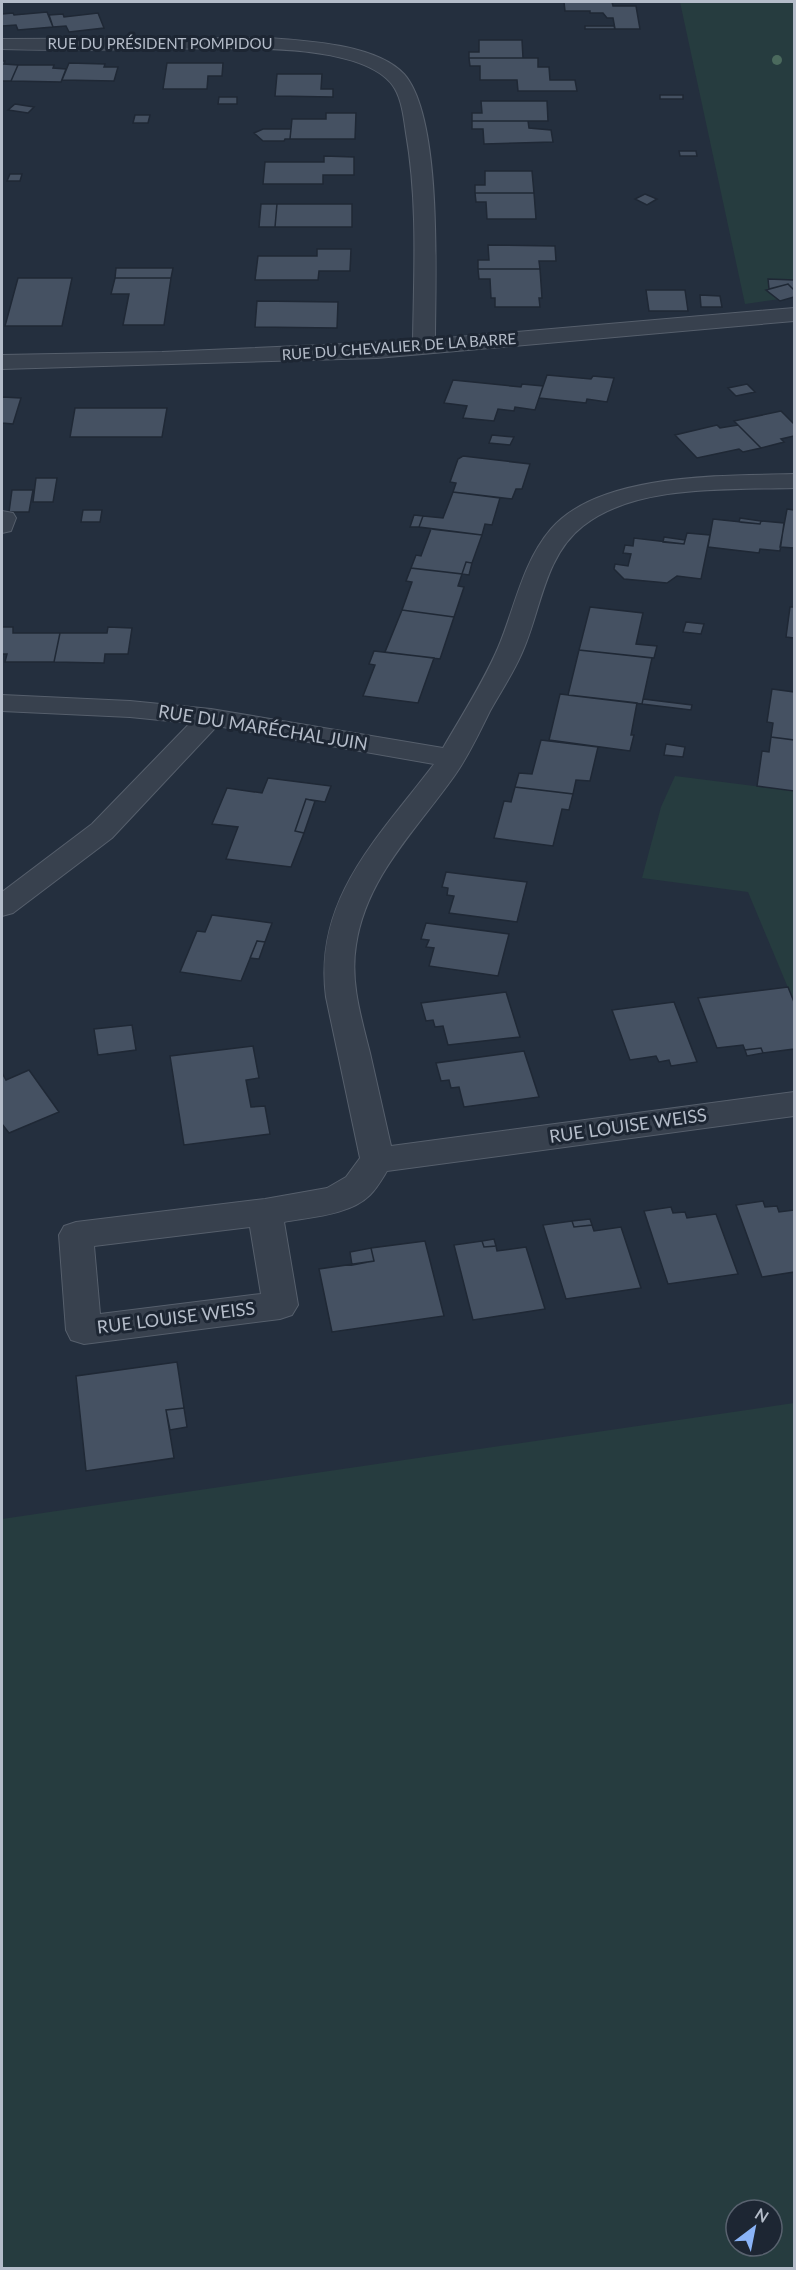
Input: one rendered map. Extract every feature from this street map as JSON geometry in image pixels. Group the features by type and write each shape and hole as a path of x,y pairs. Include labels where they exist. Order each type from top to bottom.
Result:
{"street":[{"name":"RUE DU PRÉSIDENT POMPIDOU","path":"2,44 269,43 303,46 350,55 391,71 403,84 409,100 420,163 423,195 424,347"},
{"name":"RUE DU CHEVALIER DE LA BARRE","path":"2,362 182,359 424,347 795,315"},
{"path":"377,1160 339,984 341,943 349,911 361,882 382,849 451,758 511,649 545,554 564,529 575,520 618,499 654,491 720,484 795,481"},
{"name":"RUE DU MARÉCHAL JUIN","path":"2,703 160,711 211,717 451,758"},
{"path":"2,906 102,831 211,717"},
{"name":"RUE LOUISE WEISS","path":"265,1212 280,1305 84,1330 76,1235 265,1212 344,1196 358,1186 377,1160 795,1104"}],"green space":[{"path":"680,2 794,2 794,297 745,304"},
{"path":"675,776 794,791 794,1002 748,892 642,878 661,807"},
{"path":"794,1403 794,2268 2,2268 2,1519"}],"building":[{"path":"564,2 612,2 613,6 636,6 640,29 615,29 613,18 607,18 603,13 590,13 590,11 565,11"},
{"path":"47,12 53,27 18,30 16,25 2,26 2,14"},
{"path":"98,13 104,28 69,32 66,26 53,27 49,15 63,14 64,17"},
{"path":"585,26 614,26 615,29 585,29"},
{"path":"479,40 522,40 523,58 469,58 469,52 479,52"},
{"path":"469,58 538,58 538,67 549,67 550,80 575,80 577,91 518,91 517,80 480,80 480,66 470,66"},
{"path":"2,61 5,61 4,64 18,65 11,81 2,81"},
{"path":"69,63 105,64 104,67 118,67 114,81 62,80"},
{"path":"167,63 223,63 222,76 208,76 207,89 163,89"},
{"path":"18,65 54,65 53,68 66,69 61,82 11,81"},
{"path":"277,74 322,74 321,89 333,89 333,97 275,96"},
{"path":"660,95 683,95 683,99 660,99"},
{"path":"219,97 237,97 237,104 218,104"},
{"path":"481,101 547,101 548,121 472,121 472,113 482,113"},
{"path":"15,104 34,107 28,113 8,110"},
{"path":"326,113 356,113 355,139 290,139 292,119 326,119"},
{"path":"135,115 150,115 148,123 133,123"},
{"path":"472,121 528,121 529,128 551,130 553,142 484,144 483,129 472,129"},
{"path":"263,129 291,129 290,139 263,141 254,133"},
{"path":"679,151 696,151 697,156 680,156"},
{"path":"324,156 354,157 354,175 323,175 323,184 263,184 265,162 324,162"},
{"path":"485,171 532,171 534,193 475,193 475,185 485,185"},
{"path":"10,174 22,174 20,181 7,181"},
{"path":"475,193 534,193 536,219 487,219 486,202 476,202"},
{"path":"645,194 657,199 647,205 635,199"},
{"path":"261,204 277,204 275,227 259,227"},
{"path":"277,204 352,204 352,227 275,227"},
{"path":"488,245 555,246 556,261 539,261 540,269 478,269 478,260 489,260"},
{"path":"317,249 351,249 350,271 319,271 318,280 255,280 258,256 317,256"},
{"path":"116,268 173,268 171,278 115,278"},
{"path":"478,269 540,269 542,298 539,298 540,307 495,307 495,298 491,298 490,279 479,279"},
{"path":"18,278 72,278 62,326 5,326"},
{"path":"115,278 171,278 164,325 123,325 129,294 111,294"},
{"path":"768,279 794,280 794,290 788,284 769,289"},
{"path":"788,284 794,290 794,297 780,301 766,290"},
{"path":"646,290 685,290 688,311 649,311"},
{"path":"700,295 720,296 722,307 701,307"},
{"path":"257,301 338,302 337,328 255,327"},
{"path":"547,375 591,379 593,376 614,378 607,402 587,399 586,403 539,398"},
{"path":"453,380 521,387 522,384 543,386 535,410 515,407 514,411 498,409 494,421 463,418 467,406 444,403"},
{"path":"747,384 755,392 736,396 728,388"},
{"path":"2,397 21,398 13,424 2,423"},
{"path":"75,408 167,408 162,437 70,437"},
{"path":"781,411 794,424 794,436 781,439 784,442 761,448 734,421"},
{"path":"717,425 720,428 738,425 761,448 743,452 739,449 697,458 675,435"},
{"path":"492,435 514,437 510,445 489,443"},
{"path":"463,456 530,464 522,489 516,489 512,499 453,492 456,483 450,482 458,459"},
{"path":"36,478 57,478 53,502 33,502"},
{"path":"12,490 33,490 29,512 9,512"},
{"path":"453,492 500,498 492,525 485,524 482,535 419,527 423,516 443,518"},
{"path":"787,509 794,510 794,548 780,547"},
{"path":"83,510 102,510 100,522 81,522"},
{"path":"414,515 423,516 419,527 410,527"},
{"path":"740,518 761,521 760,524 739,522"},
{"path":"713,519 760,524 761,521 784,523 780,551 760,549 759,553 708,547"},
{"path":"431,529 482,535 472,563 466,562 462,574 411,568 416,555 421,556"},
{"path":"687,533 710,535 701,579 677,576 667,583 624,579 614,569 615,564 628,566 631,554 623,553 625,545 633,546 634,538 684,544"},
{"path":"664,537 685,540 684,544 663,542"},
{"path":"466,562 472,563 469,575 462,574"},
{"path":"411,568 462,574 458,586 464,587 454,617 402,610 412,582 406,581"},
{"path":"590,607 643,613 636,644 657,646 654,658 579,650"},
{"path":"790,607 794,607 794,638 786,637"},
{"path":"402,610 454,617 440,659 385,652"},
{"path":"686,622 704,624 701,634 683,632"},
{"path":"2,627 13,627 13,633 60,633 54,662 5,662 7,654 2,654"},
{"path":"108,627 132,628 128,654 105,654 104,663 54,662 60,633 107,633"},
{"path":"579,650 652,658 642,704 568,695"},
{"path":"374,651 434,658 418,703 363,696 375,665 369,664"},
{"path":"772,689 794,692 794,740 771,737 773,723 767,722"},
{"path":"560,694 637,703 630,751 549,740"},
{"path":"643,699 692,705 691,710 642,704"},
{"path":"771,737 794,740 794,791 757,786 762,751 769,752"},
{"path":"541,740 598,747 590,781 576,780 573,794 515,787 519,773 532,774"},
{"path":"666,744 685,747 683,757 664,755"},
{"path":"268,778 331,786 325,802 306,799 295,831 304,833 291,867 226,859 238,827 212,824 227,788 262,793"},
{"path":"515,787 573,794 569,810 562,809 553,846 494,838 504,801 511,802"},
{"path":"306,799 315,801 304,833 295,831"},
{"path":"446,872 527,882 517,922 449,913 454,896 447,895 448,888 442,887"},
{"path":"212,915 272,923 265,942 257,941 241,981 180,972 197,931 205,932"},
{"path":"426,923 509,934 498,976 429,966 434,948 426,947 429,940 421,939"},
{"path":"257,941 265,942 259,959 250,958"},
{"path":"788,987 794,1002 794,1049 763,1053 761,1048 745,1050 743,1045 717,1048 698,998"},
{"path":"506,992 520,1037 448,1045 443,1026 435,1027 433,1020 426,1021 421,1003"},
{"path":"674,1002 697,1062 671,1066 669,1060 659,1062 656,1056 630,1060 612,1010"},
{"path":"132,1025 136,1050 98,1055 94,1029"},
{"path":"253,1046 259,1078 246,1080 251,1107 265,1106 270,1134 184,1145 170,1056"},
{"path":"761,1048 763,1053 747,1056 745,1050"},
{"path":"524,1051 539,1097 464,1107 459,1087 451,1088 449,1080 441,1081 436,1063"},
{"path":"29,1070 59,1112 9,1133 2,1124 2,1073 6,1080"},
{"path":"763,1201 765,1207 777,1206 779,1212 794,1210 794,1272 762,1277 736,1205"},
{"path":"671,1207 673,1213 685,1212 687,1218 716,1214 738,1274 668,1284 644,1211"},
{"path":"590,1219 592,1225 574,1227 572,1221"},
{"path":"572,1221 574,1227 592,1225 594,1231 621,1227 641,1288 566,1299 543,1225"},
{"path":"494,1239 496,1246 484,1247 482,1241"},
{"path":"425,1241 444,1316 332,1332 319,1269 374,1261 371,1248"},
{"path":"482,1241 484,1247 496,1246 497,1251 526,1247 545,1309 473,1320 454,1245"},
{"path":"371,1248 374,1261 352,1265 350,1252"},
{"path":"177,1362 184,1408 166,1410 174,1458 86,1471 76,1376"},
{"path":"184,1408 187,1427 170,1430 166,1410"}]}
